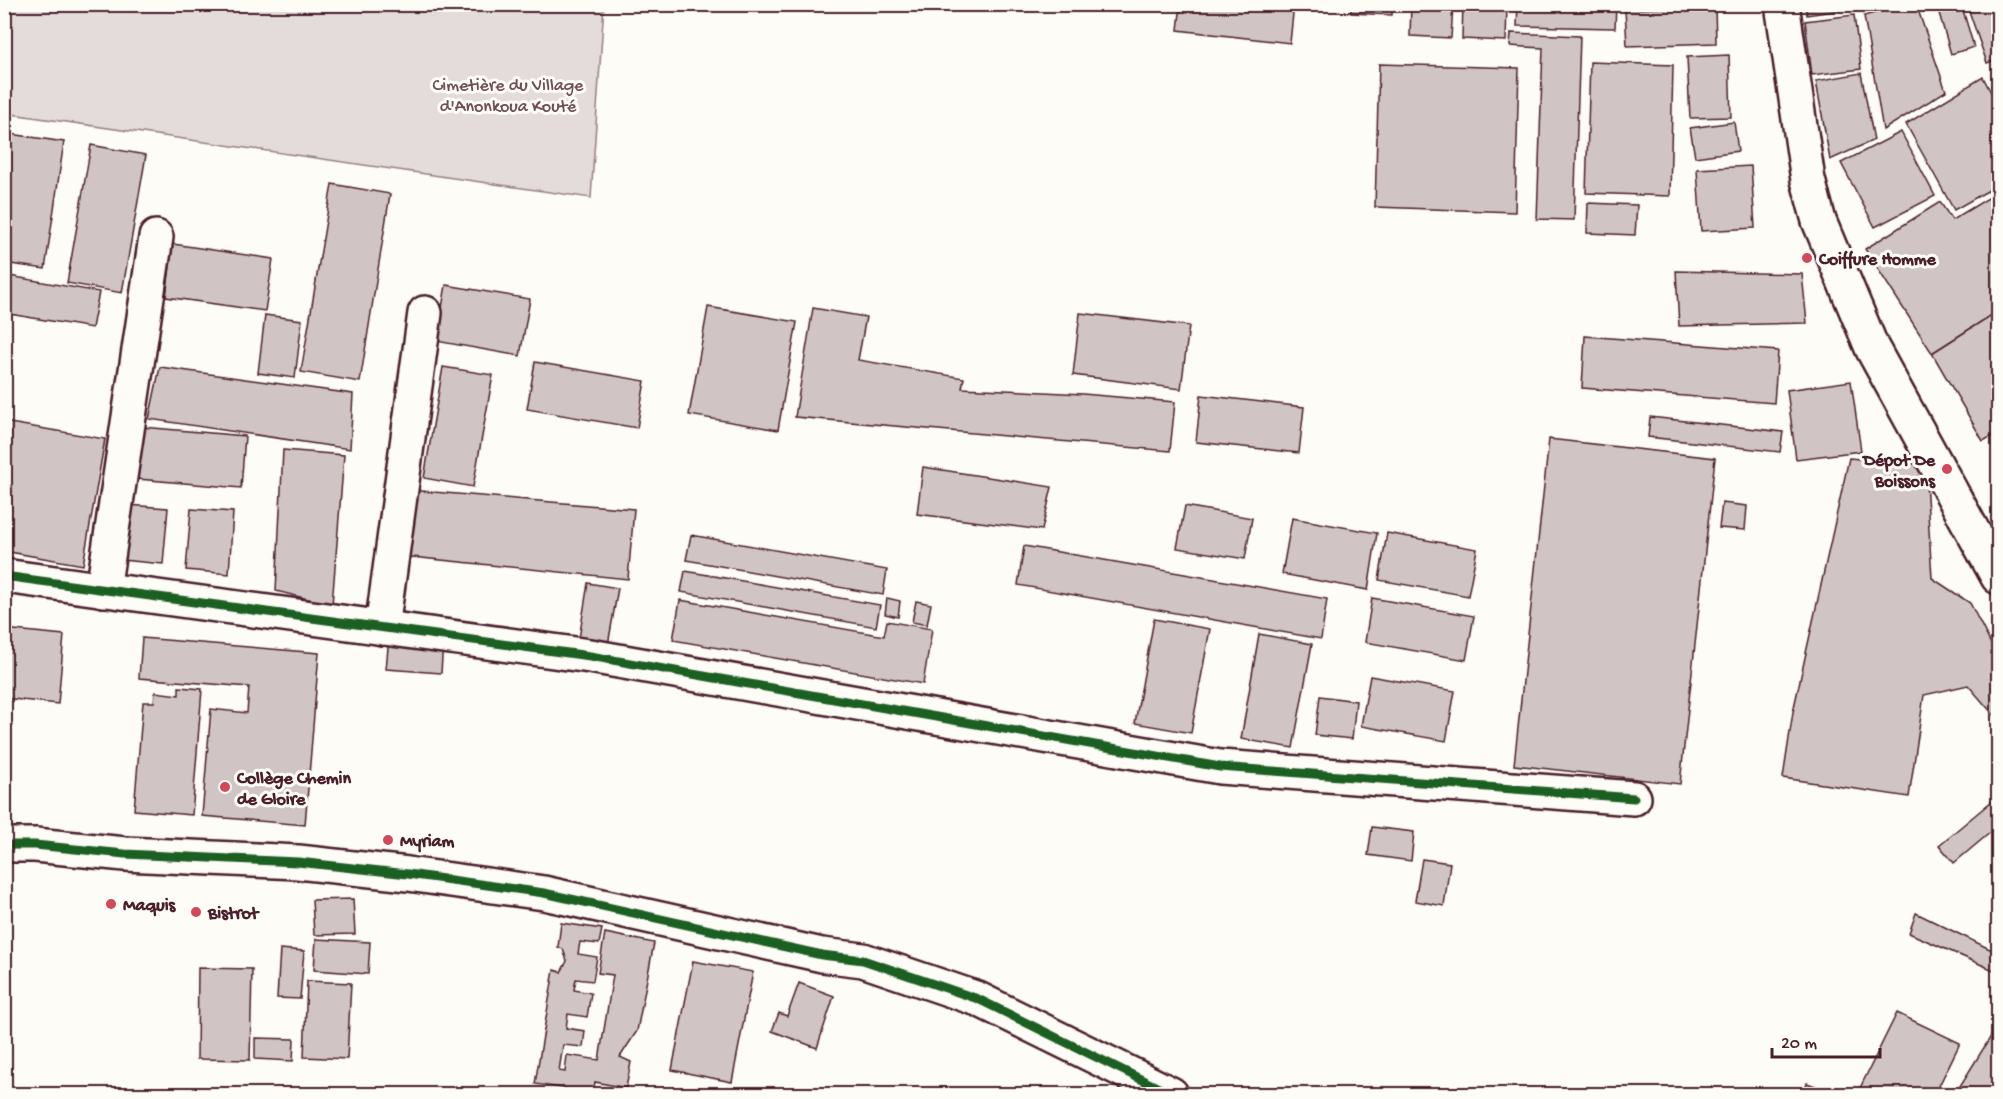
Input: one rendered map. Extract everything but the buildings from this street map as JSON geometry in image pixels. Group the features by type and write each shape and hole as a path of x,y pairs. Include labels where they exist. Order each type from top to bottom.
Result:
{"street":[{"path":"1782,4 1808,180 1819,221 1872,348 1998,577"},
{"path":"103,590 156,237"},
{"path":"382,628 425,313"},
{"path":"4,576 590,656 817,698 1220,767 1634,798"},
{"path":"4,845 35,845 125,854 298,862 408,874 544,893 822,955 863,960 978,999 1171,1095"}],"green space":[{"name":"Cimetière du Village d'Anonkoua Kouté","path":"5,4 604,5 591,198 5,113"}],"cycle path":[{"path":"4,576 590,656 1220,767 1634,798"},
{"path":"4,845 35,845 125,854 298,862 408,874 544,893 822,955 863,960 978,999 1171,1094"}],"place":[{"name":"Coiffure Homme","path":"1807,258"},
{"name":"Dépot De Boissons","path":"1947,469"},
{"name":"Collège Chemin de Gloire","path":"225,787"},
{"name":"Myriam","path":"388,840"},
{"name":"Maquis","path":"111,904"},
{"name":"Bistrot","path":"196,912"}]}
